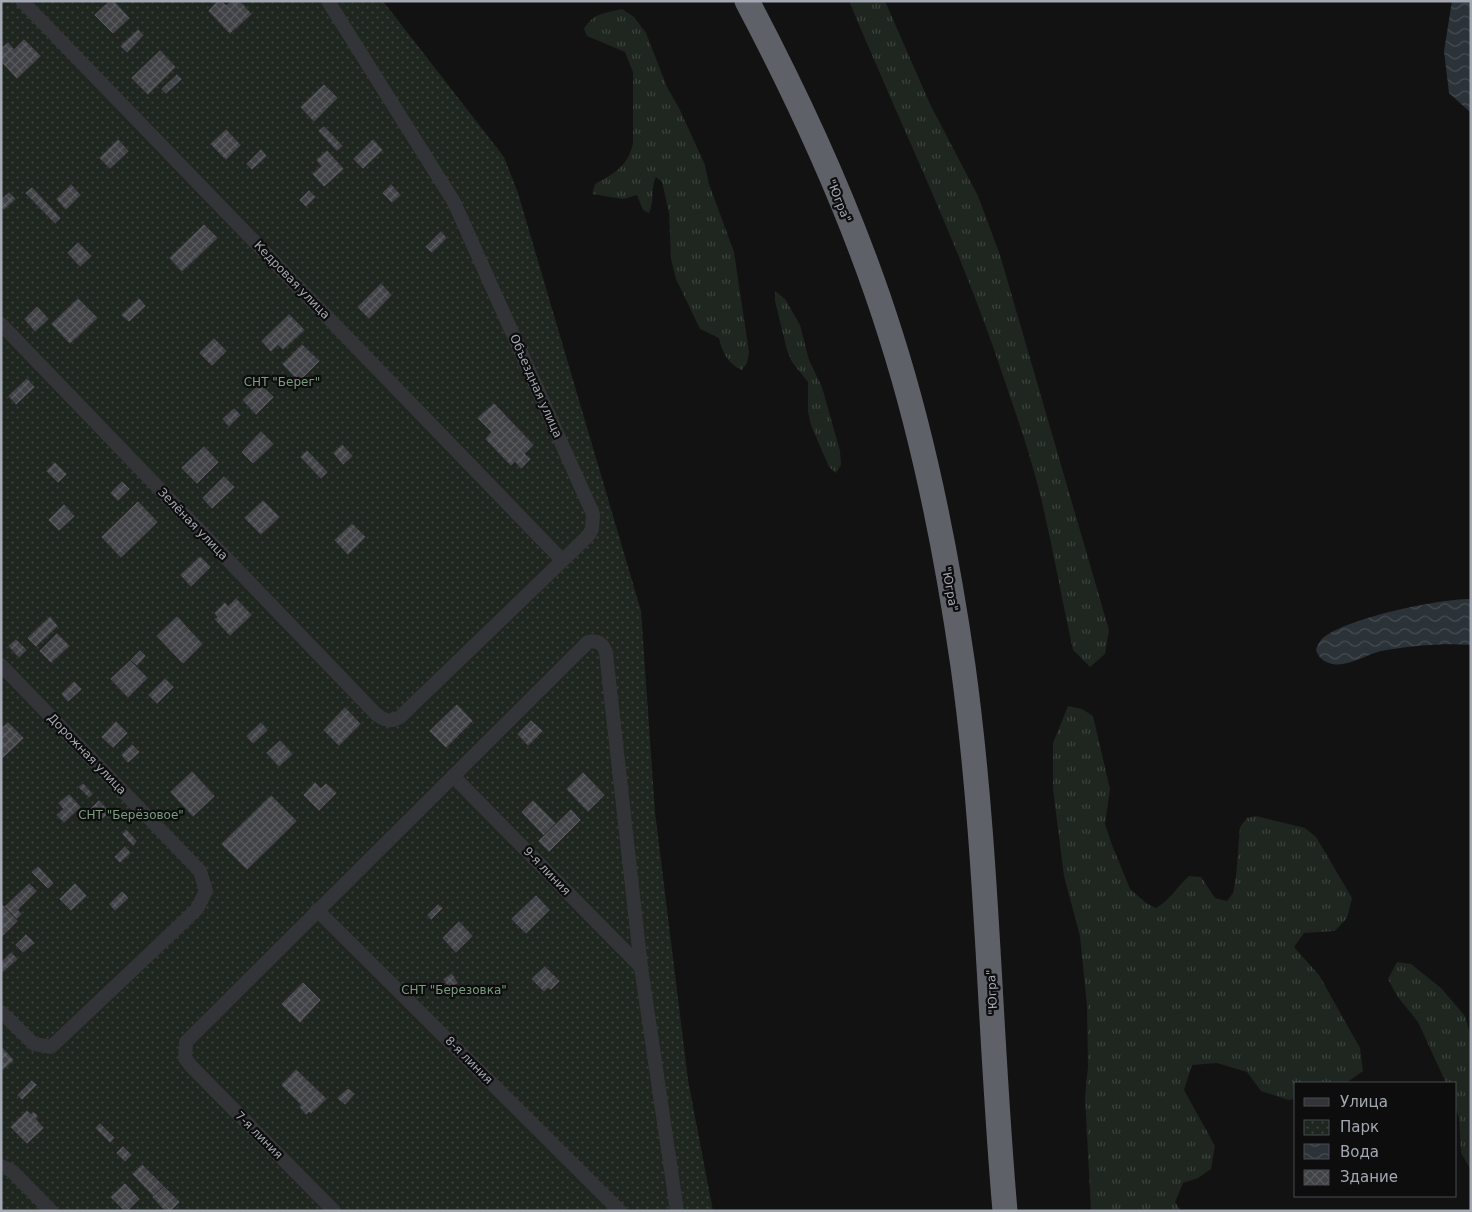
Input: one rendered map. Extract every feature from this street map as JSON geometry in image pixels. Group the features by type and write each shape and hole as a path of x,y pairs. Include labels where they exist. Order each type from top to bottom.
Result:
{"highway":[{"name":"\"Югра\"","path":"747,1 797,102 865,264 890,335 923,455 954,604 971,732 986,900 1005,1211"}],"street":[{"name":"Кедровая улица","path":"22,1 562,560"},
{"name":"Объездная улица","path":"328,1 454,202 593,514 592,529 588,536 400,717 394,721 387,720"},
{"name":"Зелёная улица","path":"1,324 369,706 387,720"},
{"path":"317,910 588,642 599,642 604,646 641,967 677,1211"},
{"name":"Дорожная улица","path":"1,665 200,871 206,890 203,901 190,916 51,1047 43,1047 28,1039 1,1012"},
{"name":"9-я линия","path":"453,776 641,967"},
{"name":"7-я линия","path":"317,910 189,1037 184,1049 185,1058 190,1066 334,1211"},
{"name":"8-я линия","path":"317,910 620,1211"},
{"path":"1,1166 12,1171 51,1211"}],"green space":[{"path":"1,1 383,1 504,157 518,193 641,611 655,812 688,1080 713,1211 1,1211"},
{"path":"849,1 885,1 930,104 978,196 1000,255 1109,630 1105,654 1090,667 1073,650 1037,481 982,315 946,225"},
{"path":"622,9 634,17 646,33 667,87 679,108 705,165 709,184 734,252 749,352 747,363 742,370 726,357 719,338 700,329 676,279 671,259 669,213 662,182 656,177 649,213 643,210 637,195 623,199 592,194 595,184 620,168 631,151 633,143 633,72 625,52 587,36 584,29 592,19 605,13"},
{"path":"775,291 785,299 800,325 809,360 822,387 840,451 841,465 836,473 829,467 811,425 808,412 808,382 792,362 787,350 775,301"},
{"path":"1068,706 1082,709 1093,716 1110,789 1105,824 1130,889 1146,903 1156,908 1161,905 1189,876 1201,877 1215,898 1227,901 1233,893 1236,877 1240,827 1247,818 1256,816 1305,828 1316,837 1352,898 1347,918 1335,931 1304,933 1294,947 1319,975 1360,1048 1363,1071 1347,1082 1294,1082 1294,1099 1289,1100 1261,1091 1247,1072 1217,1063 1192,1065 1184,1090 1215,1146 1211,1169 1198,1178 1183,1183 1175,1202 1181,1211 1091,1211 1085,1097 1088,1067 1087,1006 1080,936 1064,876 1053,789 1053,743"},
{"path":"1397,962 1411,964 1441,988 1465,1016 1471,1037 1471,1170 1461,1153 1457,1112 1457,1082 1446,1082 1418,1022 1397,996 1388,979"}],"water":[{"path":"1452,1 1471,1 1471,113 1449,93 1444,51"},
{"path":"1471,599 1471,645 1415,646 1392,649 1342,664 1324,661 1316,650 1321,640 1332,632 1369,618 1416,606"}],"building":[{"path":"109,1 114,1 130,18 113,34 94,15"},
{"path":"217,1 222,1 226,5 231,1 240,1 252,14 230,34 208,11"},
{"path":"138,29 144,35 127,53 120,46"},
{"path":"24,39 41,56 17,79 1,62 1,48 8,42 14,49"},
{"path":"160,50 176,67 148,95 131,78"},
{"path":"177,74 182,79 166,94 161,89"},
{"path":"324,84 338,98 314,122 300,107"},
{"path":"324,126 343,146 337,151 318,131"},
{"path":"226,129 241,145 226,160 210,144"},
{"path":"118,139 129,151 110,169 99,158"},
{"path":"373,139 383,150 363,169 353,159"},
{"path":"261,149 267,156 252,170 246,164"},
{"path":"327,150 344,169 324,187 312,174 321,166 316,160"},
{"path":"71,184 81,195 66,210 56,199"},
{"path":"391,184 401,195 392,203 382,193"},
{"path":"32,187 61,218 55,224 25,193"},
{"path":"309,190 316,197 306,207 299,200"},
{"path":"9,192 16,199 4,210 1,208 1,199"},
{"path":"204,224 218,238 182,272 169,258"},
{"path":"441,231 447,238 432,253 425,247"},
{"path":"78,242 92,256 80,267 67,253"},
{"path":"381,283 392,295 369,319 357,307"},
{"path":"78,298 98,318 70,344 51,324"},
{"path":"139,298 146,306 129,322 121,315"},
{"path":"37,306 49,319 35,332 24,319"},
{"path":"289,314 305,330 283,350 278,345 271,352 261,341"},
{"path":"214,338 227,351 212,366 199,353"},
{"path":"302,344 320,361 299,382 282,364"},
{"path":"27,378 35,387 16,405 8,396"},
{"path":"260,383 274,397 256,415 242,400"},
{"path":"494,403 534,445 525,454 531,459 521,469 515,462 511,466 485,439 491,432 477,418"},
{"path":"234,408 241,415 229,427 222,419"},
{"path":"261,431 274,444 253,464 241,452"},
{"path":"342,444 353,456 343,465 333,453"},
{"path":"204,446 219,462 197,484 181,468"},
{"path":"307,450 328,472 321,479 300,457"},
{"path":"55,462 67,474 58,483 46,471"},
{"path":"224,476 235,487 212,509 202,498"},
{"path":"122,481 130,489 118,501 110,493"},
{"path":"263,500 280,517 261,535 244,518"},
{"path":"138,501 158,522 121,558 101,537"},
{"path":"64,504 75,516 59,531 48,520"},
{"path":"352,523 366,537 348,555 334,540"},
{"path":"200,556 211,567 191,587 180,575"},
{"path":"236,598 252,615 230,636 214,619 217,617 214,613 225,602 228,606"},
{"path":"50,616 58,626 36,647 27,638"},
{"path":"177,616 203,644 183,664 156,636"},
{"path":"57,633 70,646 51,663 39,651"},
{"path":"16,639 27,650 19,658 8,646"},
{"path":"140,650 146,656 137,666 130,660"},
{"path":"130,660 148,678 128,698 110,679"},
{"path":"165,678 174,687 157,704 148,695"},
{"path":"74,681 82,689 68,702 61,694"},
{"path":"457,704 473,721 446,748 429,731"},
{"path":"345,707 361,724 339,746 323,730"},
{"path":"531,720 543,731 528,746 517,734"},
{"path":"116,721 128,733 113,748 101,737"},
{"path":"8,722 24,738 2,759 1,728"},
{"path":"261,722 268,730 253,744 246,736"},
{"path":"280,740 293,754 279,767 266,753"},
{"path":"132,744 140,752 128,763 121,755"},
{"path":"192,771 215,796 193,817 170,792"},
{"path":"583,772 605,795 588,812 566,789"},
{"path":"315,782 321,788 326,783 337,793 319,811 303,795"},
{"path":"83,783 93,794 89,798 78,787"},
{"path":"69,794 81,807 64,823 56,815 63,809 58,803"},
{"path":"271,795 297,821 247,870 221,844"},
{"path":"99,800 110,812 99,822 88,811"},
{"path":"533,800 556,823 544,836 521,812"},
{"path":"571,809 581,820 549,852 538,841"},
{"path":"126,829 137,841 133,846 122,834"},
{"path":"125,846 131,853 120,863 114,857"},
{"path":"38,866 54,883 48,889 31,872"},
{"path":"29,883 37,891 18,910 22,914 16,920 4,907"},
{"path":"75,883 87,896 71,911 59,899"},
{"path":"122,891 129,898 115,911 109,904"},
{"path":"536,895 550,910 526,934 511,919"},
{"path":"438,904 443,908 431,920 427,915"},
{"path":"3,905 18,921 1,938 1,907"},
{"path":"459,921 473,936 456,953 442,938"},
{"path":"26,934 35,943 23,953 15,945"},
{"path":"11,952 18,959 1,974 1,962"},
{"path":"545,966 560,981 551,990 548,988 544,992 531,979"},
{"path":"452,973 458,983 449,989 443,979"},
{"path":"303,982 321,1000 300,1023 281,1004"},
{"path":"1,1046 14,1060 1,1072"},
{"path":"296,1069 327,1099 311,1114 309,1112 306,1115 299,1107 301,1105 281,1085"},
{"path":"32,1080 37,1085 22,1100 17,1095"},
{"path":"348,1088 355,1094 345,1105 337,1098"},
{"path":"27,1110 31,1114 33,1111 38,1116 36,1119 44,1128 27,1144 10,1127"},
{"path":"100,1123 115,1138 110,1143 95,1128"},
{"path":"123,1146 132,1155 125,1162 116,1153"},
{"path":"142,1164 164,1186 153,1196 132,1174"},
{"path":"125,1183 140,1199 128,1211 124,1211 110,1197"},
{"path":"164,1186 180,1202 171,1211 165,1211 152,1197"}],"park label":[{"name":"СНТ \"Берег\"","path":"282,382"},
{"name":"СНТ \"Берёзовое\"","path":"131,815"},
{"name":"СНТ \"Березовка\"","path":"454,990"}]}
